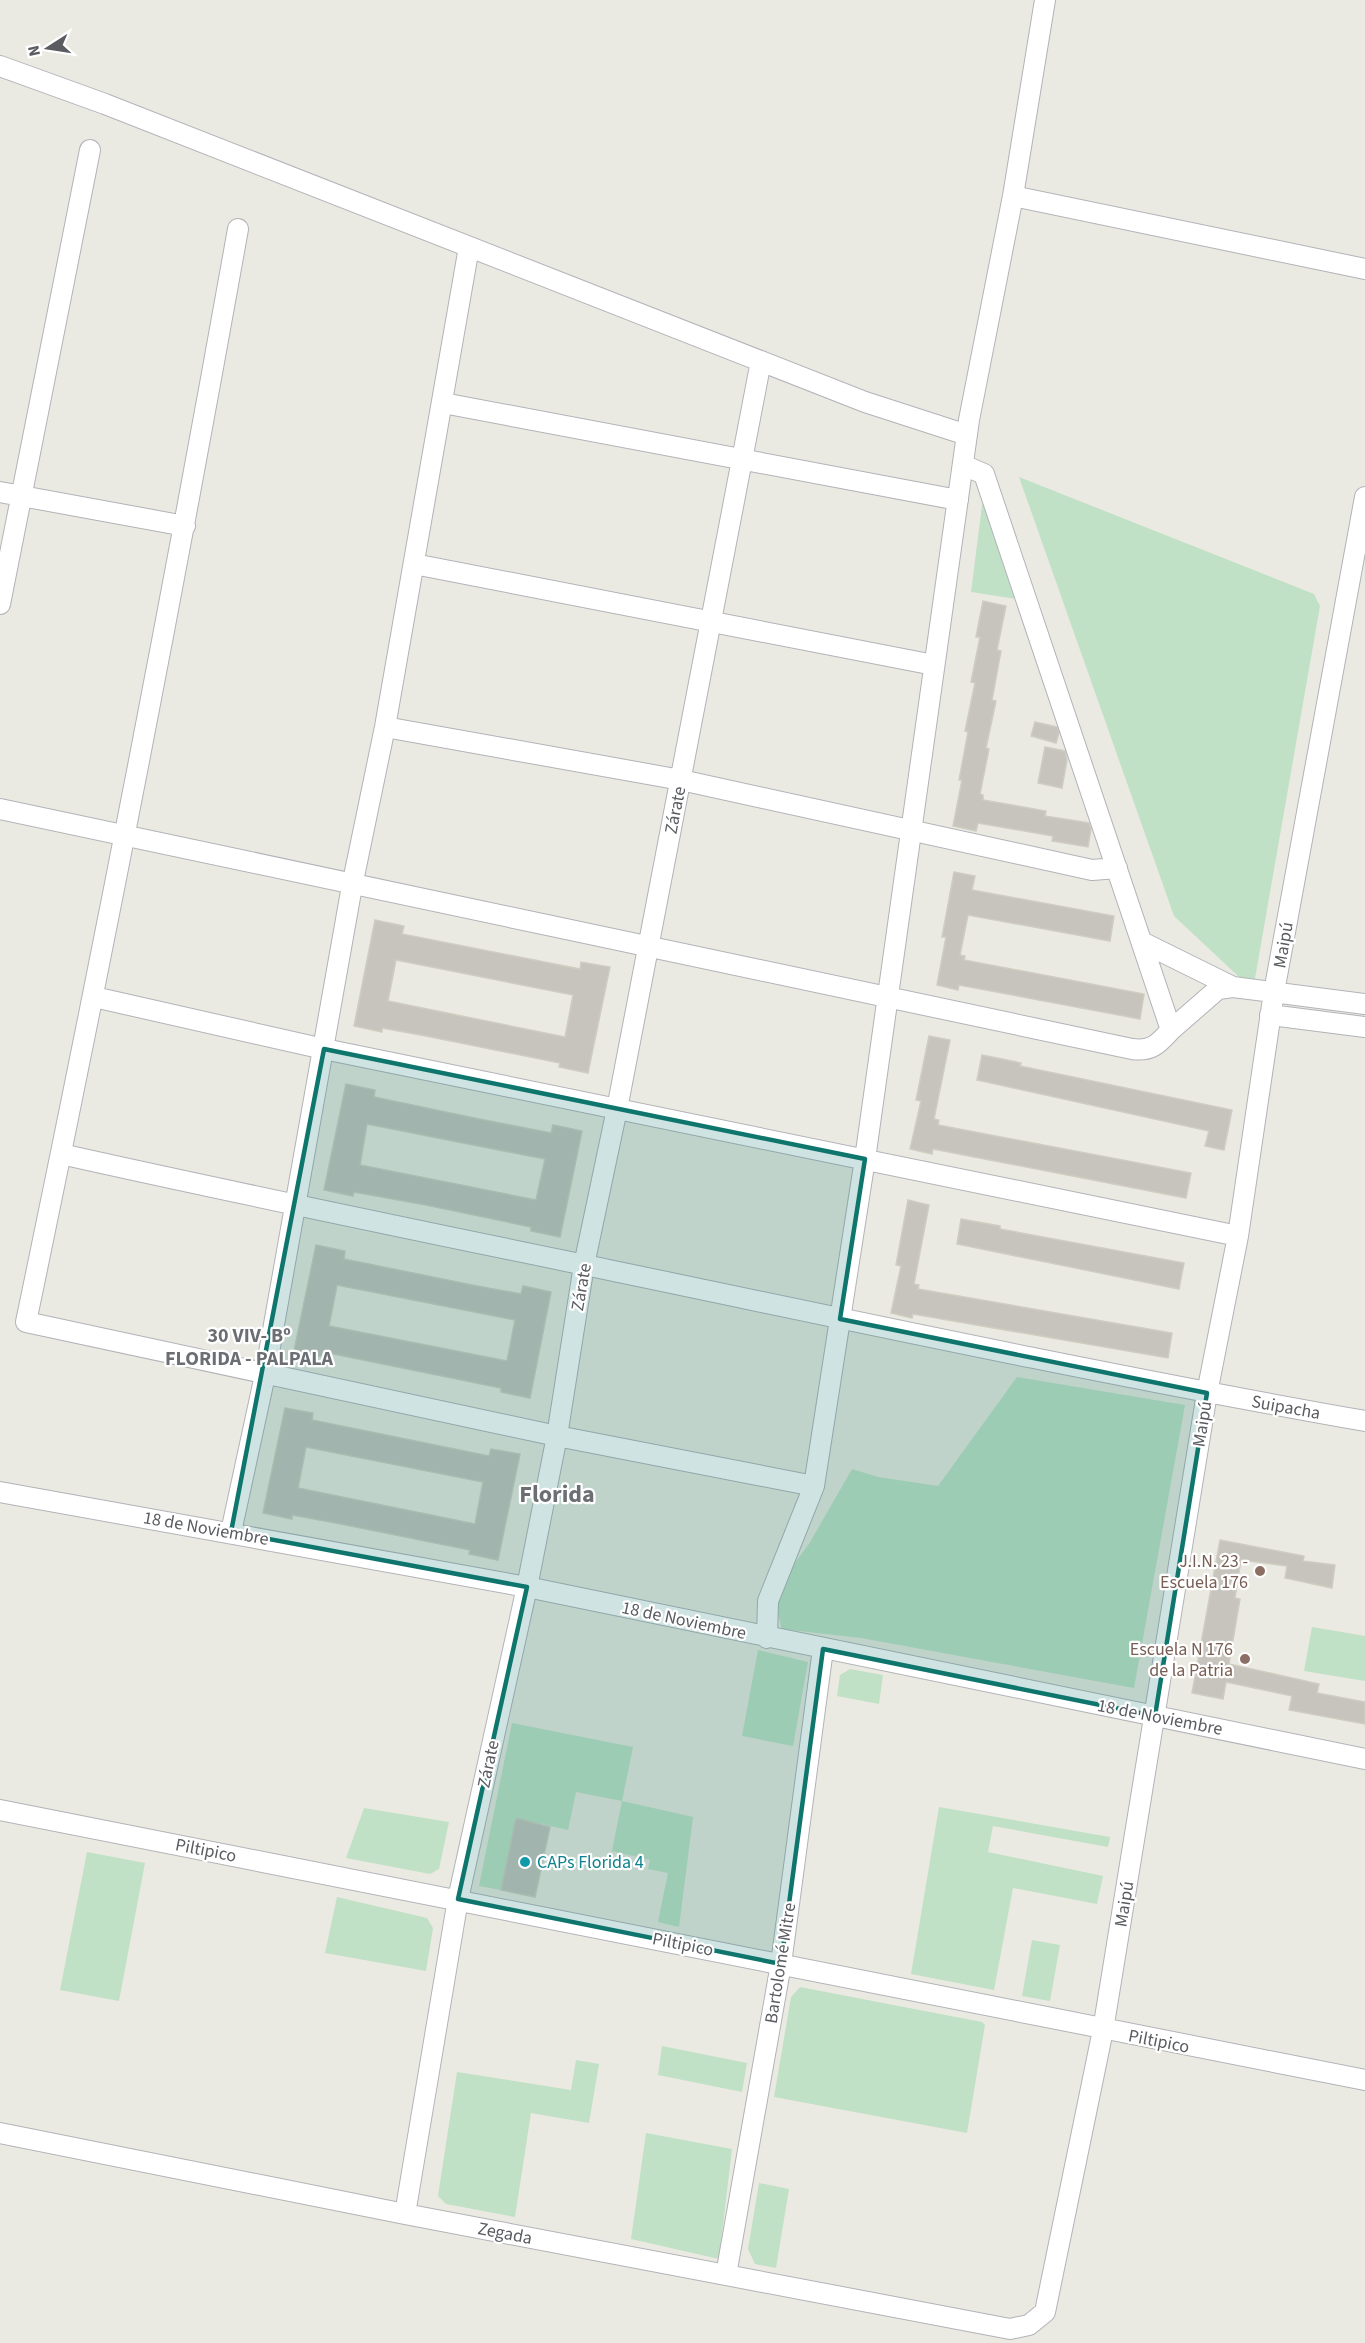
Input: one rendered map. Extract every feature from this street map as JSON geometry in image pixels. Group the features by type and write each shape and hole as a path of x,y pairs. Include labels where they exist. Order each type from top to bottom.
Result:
{"street":[{"path":"767,1638 768,1601 814,1486 865,1159 967,435 1013,196 1045,0"},
{"path":"0,66 865,402 967,435"},
{"path":"0,604 90,150"},
{"path":"1013,196 1365,269"},
{"path":"238,229 185,526 94,997 26,1322 557,1436 814,1486"},
{"path":"231,1532 265,1375 352,886 385,726 469,247"},
{"name":"Zárate","path":"405,2214 458,1899 527,1587 557,1436 584,1265 617,1109 761,361"},
{"path":"443,403 740,461 957,500"},
{"path":"963,465 984,474 1171,1030"},
{"path":"0,492 185,526"},
{"name":"Maipú","path":"1010,2329 1029,2325 1045,2312 1103,2030 1207,1393 1238,1236 1270,1015 1365,497"},
{"path":"414,564 934,664"},
{"path":"385,726 681,780 1092,870 1118,868"},
{"path":"0,809 352,886 887,995 1144,1051 1155,1047 1218,988 1233,987 1365,1004"},
{"path":"1142,942 1233,987"},
{"path":"94,997 324,1049 1238,1236"},
{"path":"1270,1015 1365,1027"},
{"name":"Suipacha","path":"61,1154 296,1207 840,1319 1207,1393 1365,1421"},
{"name":"18 de Noviembre","path":"0,1492 527,1587 1365,1759"},
{"name":"Bartolomé Mitre","path":"726,2275 781,1964 823,1649"},
{"name":"Piltipico","path":"0,1810 1365,2080"},
{"name":"Zegada","path":"0,2133 405,2214 1010,2329"}],"highlighted area":[{"path":"324,1049 865,1159 840,1319 1207,1393 1155,1716 823,1649 781,1964 458,1899 527,1587 231,1532"}],"green space":[{"path":"1019,477 1314,594 1320,606 1253,990 1174,916"},
{"path":"984,490 1029,601 971,592"},
{"path":"1017,1377 1185,1405 1134,1688 861,1638 782,1629 776,1608 785,1576 809,1544 852,1469 878,1477 938,1486"},
{"path":"1312,1627 1365,1636 1365,1681 1304,1671"},
{"path":"758,1650 808,1662 793,1746 742,1736"},
{"path":"850,1669 883,1675 879,1704 837,1696 840,1675"},
{"path":"512,1723 633,1747 622,1801 576,1792 568,1830 516,1818 501,1890 479,1886"},
{"path":"622,1801 693,1817 679,1927 658,1922 668,1873 648,1869 650,1860 612,1851"},
{"path":"939,1807 1110,1837 1108,1847 993,1826 988,1852 1103,1876 1097,1904 1013,1888 994,1990 911,1974"},
{"path":"364,1808 449,1822 439,1869 430,1874 346,1858"},
{"path":"87,1852 145,1863 119,2001 60,1990"},
{"path":"337,1897 427,1918 433,1928 426,1971 325,1953"},
{"path":"1032,1940 1060,1945 1050,2001 1022,1996"},
{"path":"800,1987 982,2022 985,2025 967,2133 774,2097 791,1997"},
{"path":"662,2046 747,2063 742,2092 658,2075"},
{"path":"576,2060 599,2064 589,2123 531,2113 515,2217 446,2204 438,2196 457,2072 571,2090"},
{"path":"646,2133 732,2149 719,2259 631,2239"},
{"path":"759,2183 789,2189 776,2268 755,2264 748,2249"}],"building":[{"path":"983,601 1006,606 997,650 1001,651 992,700 996,701 986,748 989,749 980,794 983,795 983,800 1046,811 1045,816 1089,823 1091,829 1088,847 1052,841 1053,836 978,823 976,831 953,826 962,780 959,780 968,732 965,731 975,683 971,682 980,637 976,637"},
{"path":"1035,722 1057,727 1059,733 1056,743 1031,736"},
{"path":"1045,747 1065,751 1067,760 1062,788 1038,783"},
{"path":"954,872 975,876 972,890 1114,916 1110,941 968,915 960,955 965,956 964,960 1144,994 1140,1019 959,985 958,990 937,985 946,937 942,937"},
{"path":"375,920 404,926 402,934 580,969 581,962 610,967 588,1073 559,1067 560,1063 426,1036 382,1028 382,1032 354,1026","holes":["396,960 573,995 565,1037 388,1001"]},
{"path":"929,1036 950,1040 934,1119 939,1120 938,1125 1191,1173 1186,1198 933,1149 932,1154 910,1149 921,1101 916,1100"},
{"path":"982,1055 1021,1063 1020,1066 1232,1110 1224,1150 1205,1146 1209,1131 977,1080"},
{"path":"346,1084 375,1090 374,1097 479,1119 551,1133 553,1125 582,1131 560,1237 531,1231 531,1227 426,1205 354,1192 353,1196 324,1190","holes":["367,1124 545,1159 536,1200 360,1165"]},
{"path":"908,1200 929,1205 914,1284 919,1285 918,1289 1172,1333 1168,1358 913,1314 912,1318 891,1313 901,1266 896,1265"},
{"path":"961,1219 1000,1226 1000,1229 1184,1263 1179,1289 957,1244"},
{"path":"316,1245 345,1251 344,1259 477,1286 521,1294 523,1286 551,1292 530,1398 501,1392 501,1388 324,1352 323,1357 294,1351","holes":["337,1285 515,1320 507,1361 329,1326"]},
{"path":"285,1408 313,1413 312,1420 489,1456 491,1449 520,1454 498,1560 469,1554 470,1550 336,1523 292,1515 292,1519 263,1513","holes":["306,1447 483,1482 475,1524 298,1488"]},
{"path":"1220,1540 1304,1556 1303,1561 1335,1565 1332,1588 1285,1578 1287,1566 1241,1560 1235,1598 1240,1599 1229,1664 1319,1684 1317,1693 1365,1702 1365,1724 1289,1710 1292,1696 1226,1682 1223,1699 1192,1693"},
{"name":"CAPs Florida 4","path":"516,1818 550,1827 535,1897 501,1890"}],"place":[{"name":"J.I.N. 23 - Escuela 176","path":"1260,1571"},
{"name":"Escuela N 176 de la Patria","path":"1245,1659"},
{"name":"CAPs Florida 4","path":"525,1862"}],"district":[{"name":"30 VIV- Bº FLORIDA - PALPALA","path":"249,1346"},
{"name":"Florida","path":"557,1494"}]}
